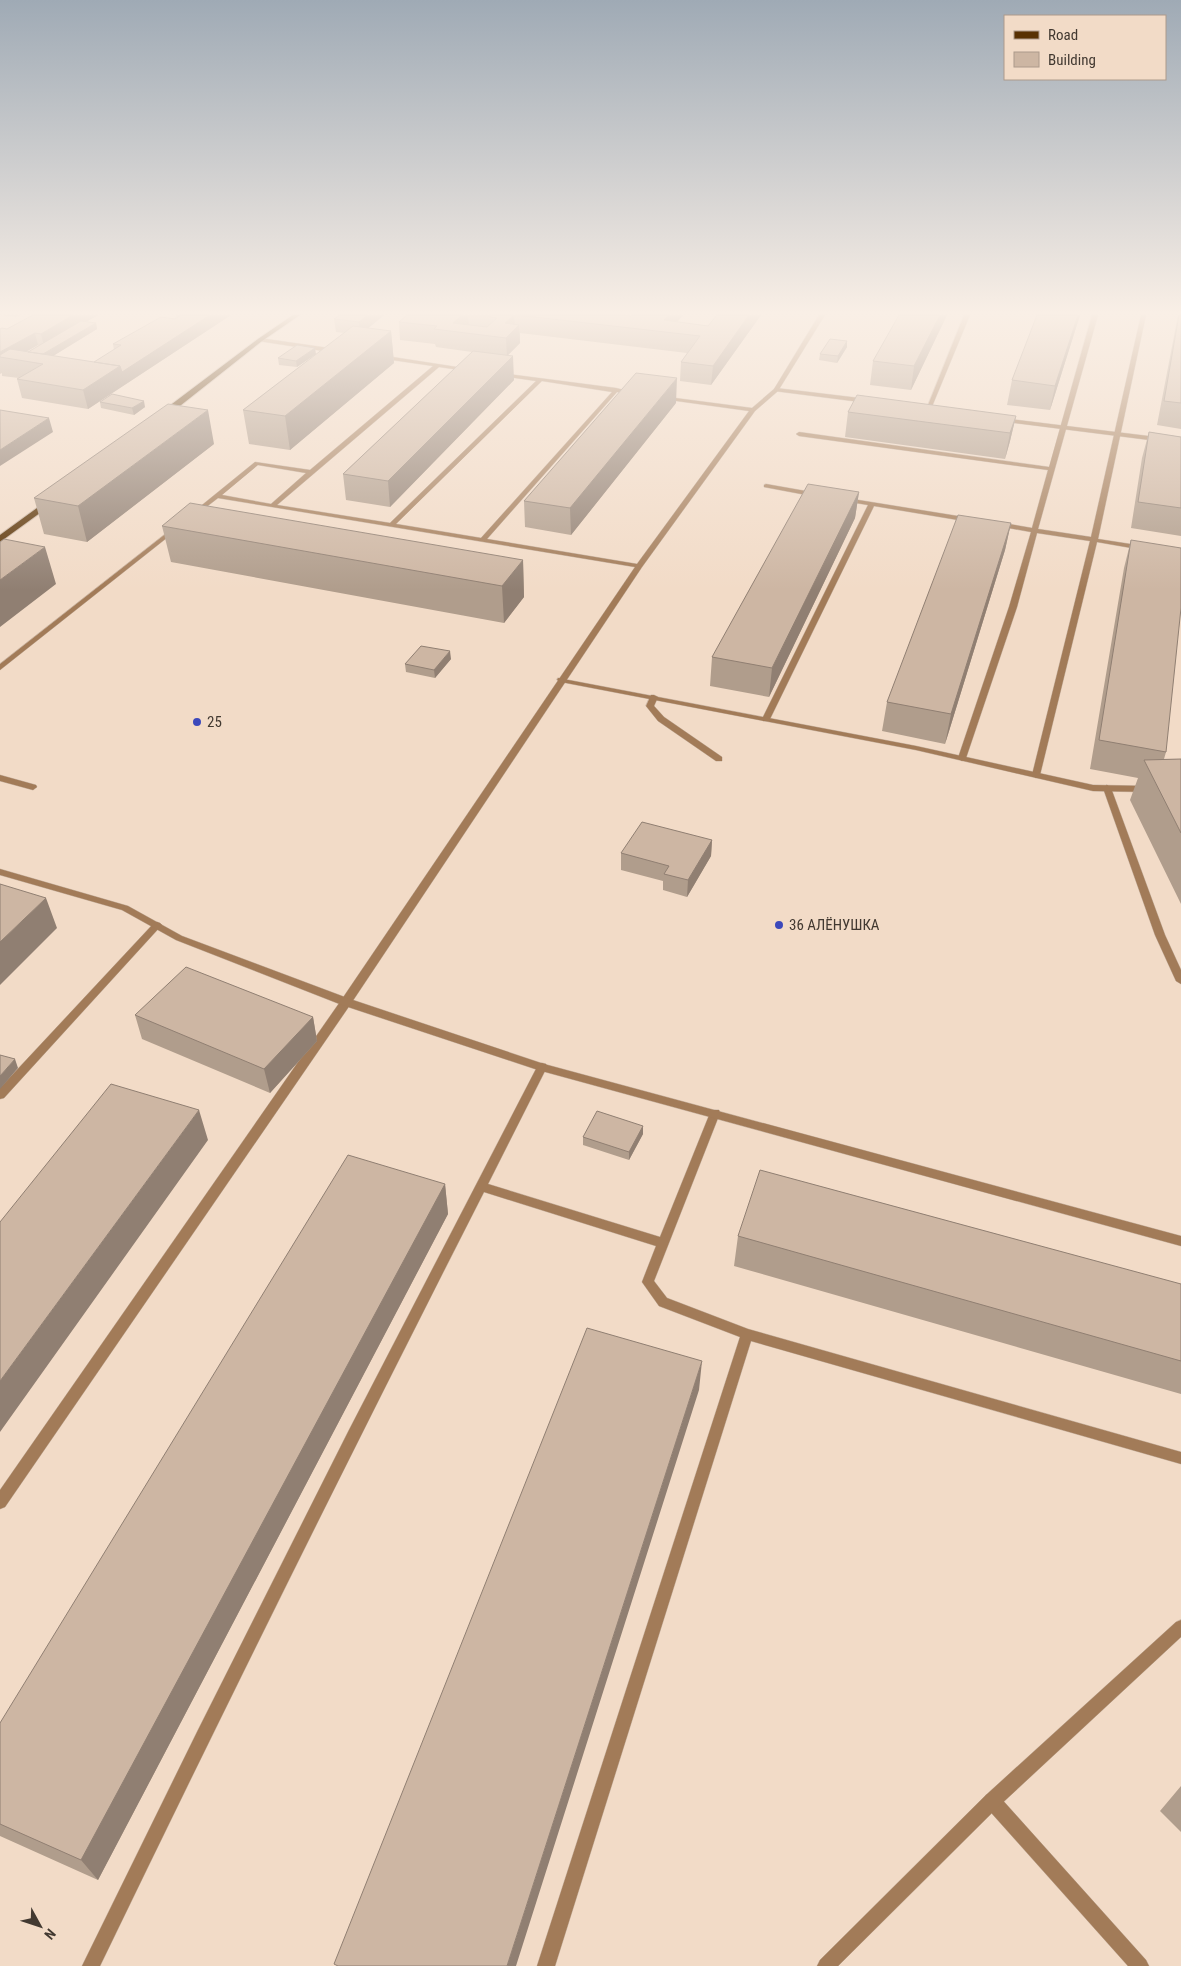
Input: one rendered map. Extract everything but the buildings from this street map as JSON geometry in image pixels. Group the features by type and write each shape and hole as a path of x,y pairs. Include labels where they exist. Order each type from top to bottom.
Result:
{"main road":[{"path":"153,423 174,407"},
{"path":"0,539 61,494"}],"street":[{"path":"272,506 388,407"},
{"path":"392,526 513,407"},
{"path":"482,541 601,407"},
{"path":"730,407 753,410"},
{"path":"0,1502 346,1002 639,566 757,407"},
{"path":"962,758 1013,607 1070,407"},
{"path":"1036,775 1094,540 1123,407"},
{"path":"919,408 938,411"},
{"path":"996,419 1064,429 1181,442"},
{"path":"799,434 1052,469"},
{"path":"186,521 257,464 311,472"},
{"path":"766,486 824,496"},
{"path":"217,496 639,566"},
{"path":"834,498 977,521"},
{"path":"766,719 872,504"},
{"path":"987,523 1152,549"},
{"path":"0,668 178,527"},
{"path":"561,680 962,758 1093,788 1162,789"},
{"path":"654,697 650,706 661,719 719,759"},
{"path":"0,778 33,787"},
{"path":"1107,788 1160,935 1181,981"},
{"path":"0,872 125,908 179,938 346,1002 542,1066 1181,1241"},
{"path":"0,1096 157,926"},
{"path":"91,1966 216,1708 542,1066"},
{"path":"715,1113 648,1282 663,1302 747,1334 1181,1458"},
{"path":"481,1187 663,1243"},
{"path":"546,1966 747,1334"},
{"path":"826,1966 992,1801 1181,1627"},
{"path":"992,1801 1140,1966"}],"place":[{"name":"25","path":"197,722"},
{"name":"36 АЛЁНУШКА","path":"779,925"}]}
